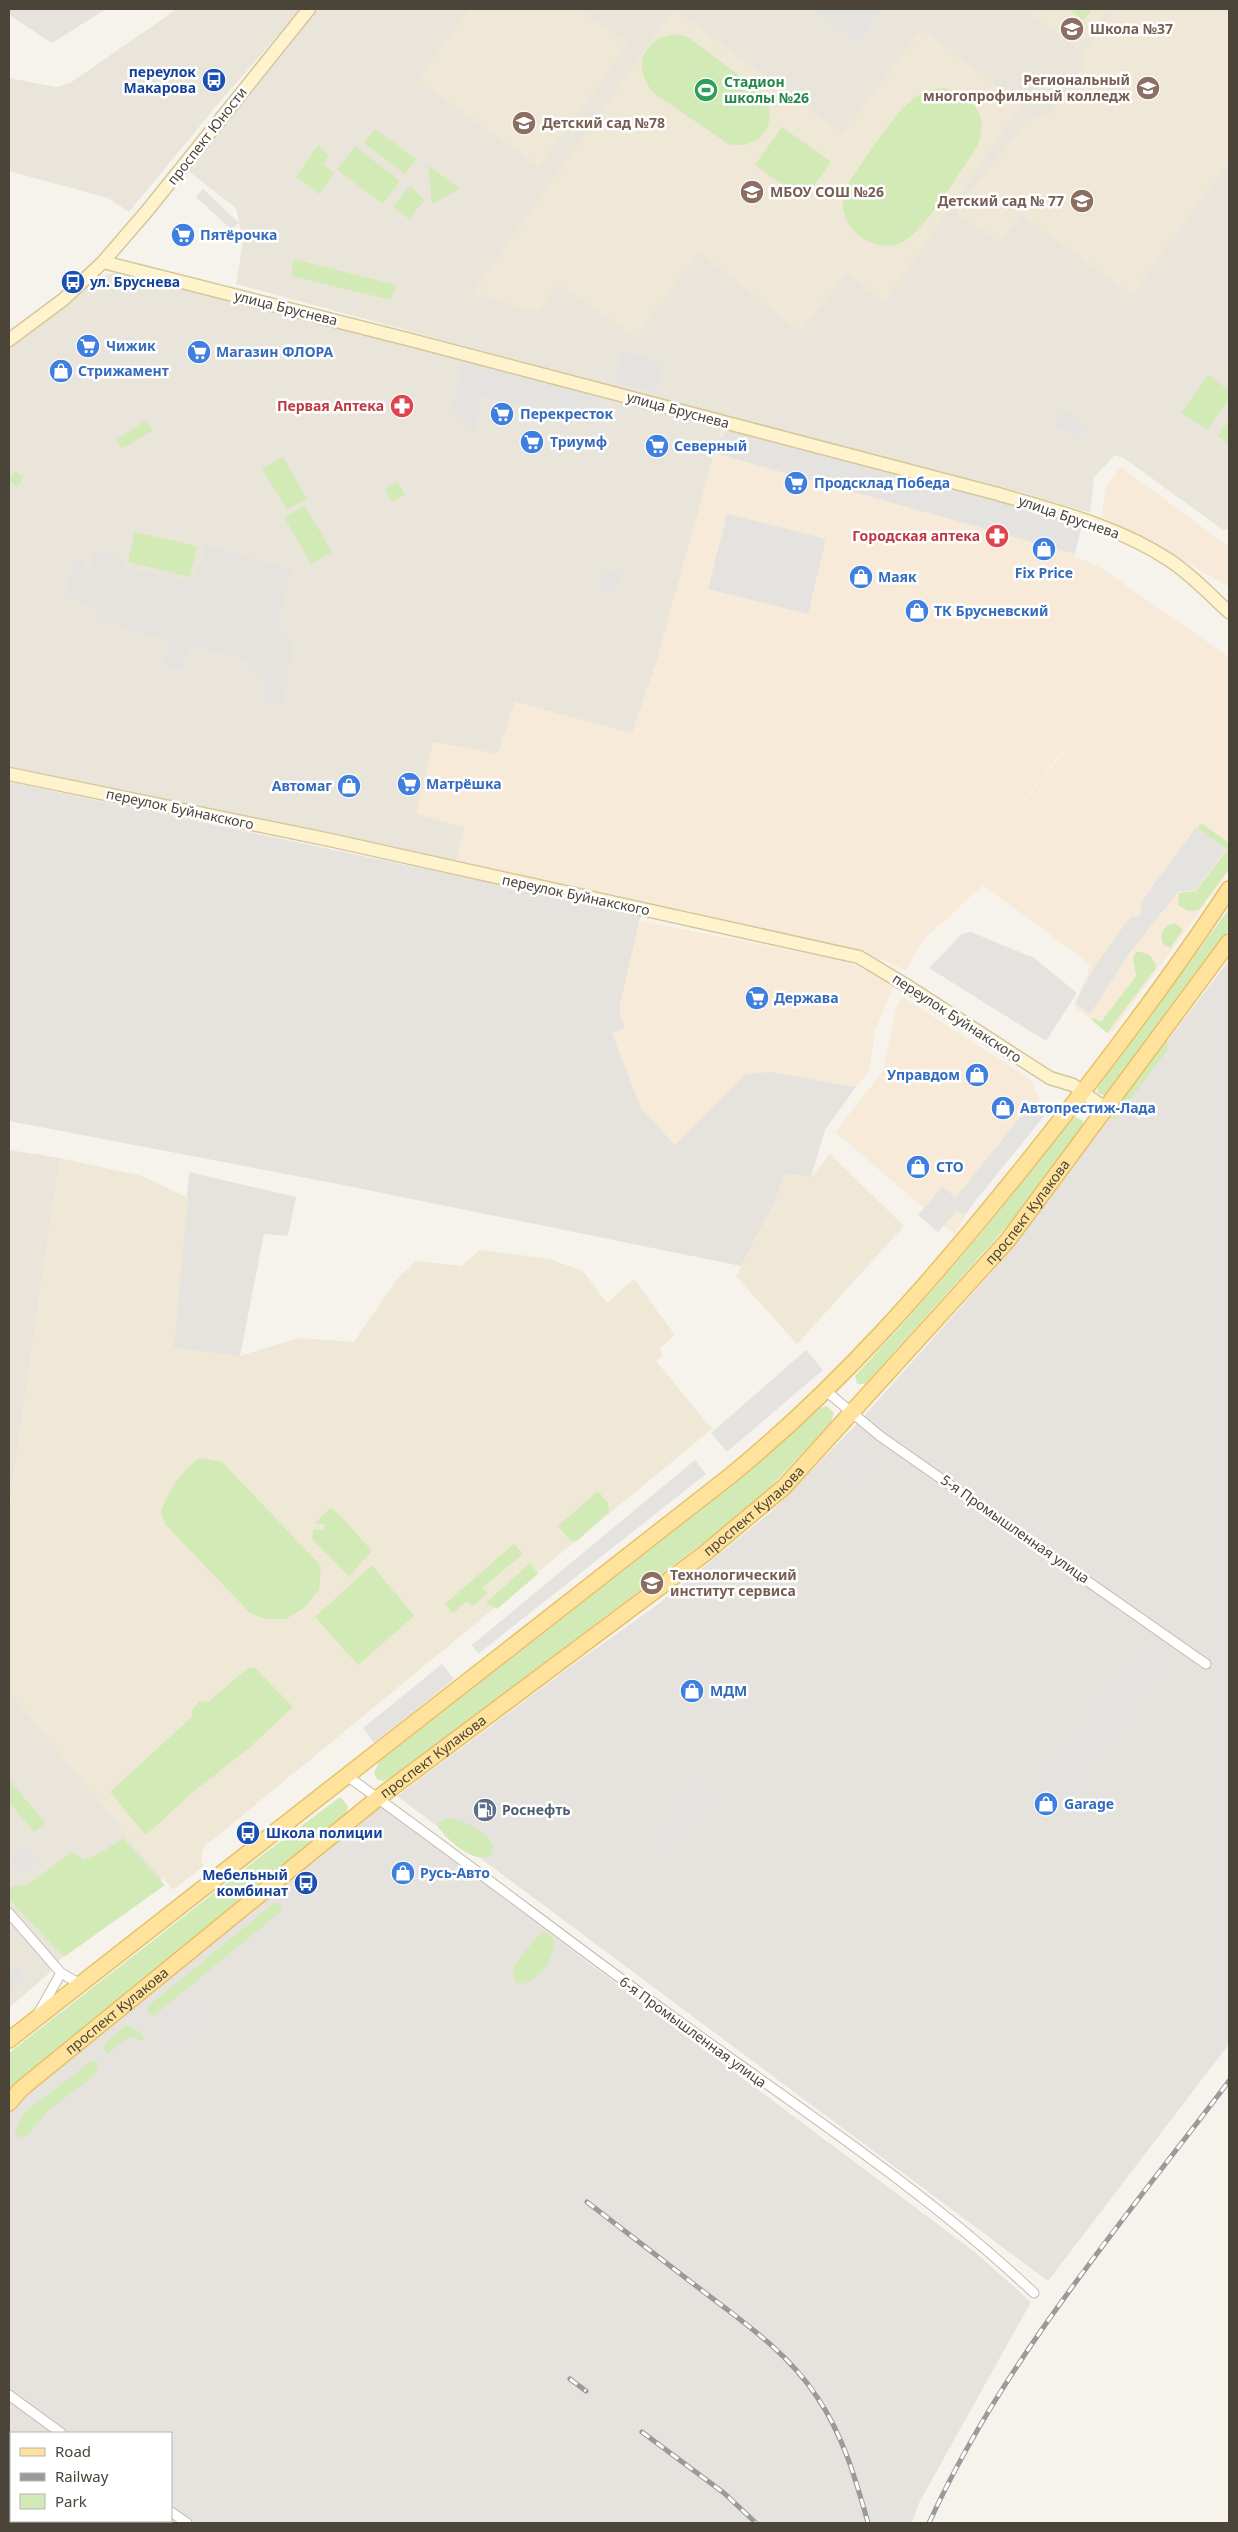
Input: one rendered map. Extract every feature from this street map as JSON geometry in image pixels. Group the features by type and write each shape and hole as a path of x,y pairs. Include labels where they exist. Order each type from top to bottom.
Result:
{"main road":[{"path":"9,2040 730,1476 826,1391 931,1280 1083,1092 1202,930 1229,888"},
{"name":"проспект Кулакова","path":"9,2103 21,2089 378,1798 704,1554 784,1487 1008,1240 1229,942"}],"street":[{"name":"проспект Юности","path":"103,262 148,210 309,9"},
{"path":"9,340 64,299 103,262"},
{"name":"улица Бруснева","path":"103,262 411,340 998,494 1070,516 1123,536 1170,560 1229,612"},
{"name":"переулок Буйнакского","path":"9,774 330,840 859,957 1050,1078 1073,1085 1106,1108"},
{"name":"5-я Промышленная улица","path":"826,1391 851,1414 1206,1664"},
{"name":"6-я Промышленная улица","path":"347,1776 570,1943 856,2149 980,2244 1034,2293"},
{"path":"9,1912 61,1973 80,1984"},
{"path":"35,2020 61,1973"},
{"path":"9,2395 61,2432"},
{"path":"172,2513 186,2523"}],"shaded area":[{"path":"9,9 106,9 52,43 9,15"},
{"path":"177,9 301,9 217,105 129,212 108,198 9,171 9,78 56,87 70,83"},
{"path":"318,9 1229,9 1229,529 1223,530 1124,458 1115,455 1094,477 1090,513 1025,493 624,389 236,284 243,242 236,208 187,170"},
{"name":"Детский сад №78","path":"469,9 579,9 628,44 539,167 418,80"},
{"name":"МБОУ СОШ №26","path":"674,9 842,133 922,29 1022,105 884,302 847,273 800,332 699,252 635,337 559,284 537,312 472,293"},
{"path":"820,9 882,9 857,42 817,12"},
{"name":"Школа №37","path":"1024,9 1108,9 1078,49"},
{"path":"1115,9 1189,9 1192,11 1194,9 1220,9 1229,16 1229,161 1132,295 1022,215 1002,239 998,240 958,214 956,209 1026,122 1050,112 1085,63 1080,57"},
{"path":"203,189 239,223 231,229 196,197"},
{"path":"113,273 127,273 722,426 656,664 632,734 515,702 498,754 465,827 456,863 368,842 9,767 9,347 70,302 98,277"},
{"path":"622,352 663,362 656,392 615,382"},
{"path":"463,359 601,396 594,425 482,396 474,432 451,410"},
{"path":"1064,409 1088,427 1078,441 1053,423"},
{"path":"722,426 1082,524 1074,556 1098,566 1229,657 1229,871 1110,1035 1074,1006 1091,965 983,885 922,941 906,970 855,949 456,863 465,827 416,814 433,742 498,754 515,702 632,734 656,664","holes":["1071,742 1023,803 1063,750"]},
{"path":"726,428 998,499 1082,524 1075,554 714,453 718,437 723,438"},
{"path":"1121,467 1229,547 1229,587 1166,550 1102,518 1105,488"},
{"path":"727,514 826,539 808,614 708,589"},
{"path":"206,545 291,569 278,624 292,643 293,651 282,707 260,700 267,676 249,671 251,661 190,646 182,670 164,666 169,640 94,620 97,609 65,597 74,558 86,559 85,568 89,569 94,549 121,554 123,567 194,582"},
{"path":"603,569 621,573 616,594 598,590"},
{"path":"9,782 641,914 619,1010 625,1028 612,1033 641,1108 675,1145 746,1074 771,1072 856,1087 825,1130 811,1177 784,1174 776,1200 741,1266 338,1184 9,1121"},
{"path":"1196,827 1226,849 1196,890 1178,892 1130,952 1092,1011 1088,1013 1075,1003 1098,961 1131,916 1137,917 1140,915 1143,900"},
{"path":"640,921 844,961 866,969 894,985 875,1031 869,1071 856,1087 771,1072 675,1145 641,1108 612,1033 625,1028 619,1010"},
{"path":"971,932 1034,958 1077,993 1046,1041 929,968 962,934"},
{"path":"1229,960 1229,2044 1048,2281 397,1796 657,1605 771,1512 857,1424 998,1265"},
{"path":"903,997 1030,1079 1040,1100 954,1234 835,1132 883,1071 896,1008"},
{"path":"1030,1105 1045,1115 964,1215 957,1211 938,1232 918,1215 942,1187 956,1197"},
{"path":"9,1150 60,1158 9,1508"},
{"path":"830,1154 904,1226 797,1344 736,1276 776,1200 784,1174 811,1177"},
{"path":"60,1158 142,1176 188,1198 174,1348 240,1356 299,1338 354,1342 396,1280 416,1261 461,1266 480,1250 550,1259 583,1271 607,1303 634,1279 675,1335 659,1349 663,1355 656,1361 712,1429 204,1847 201,1860 204,1866 173,1890 9,1690 9,1508"},
{"path":"189,1172 296,1197 288,1236 264,1234 240,1356 173,1348"},
{"path":"806,1350 823,1370 727,1452 711,1433"},
{"path":"857,1446 875,1460 853,1485 836,1470"},
{"path":"695,1460 706,1474 478,1654 472,1645"},
{"path":"1147,1641 1171,1659 1063,1806 1038,1788"},
{"path":"442,1664 454,1679 374,1743 363,1728"},
{"path":"9,1690 163,1878 64,1955 47,1975 9,2008"},
{"path":"695,1784 716,1800 700,1821 694,1817 670,1849 655,1837"},
{"path":"379,1803 574,1952 976,2253 1031,2302 919,2503 912,2523 9,2523 9,2112 24,2093"},
{"path":"25,1846 40,1863 22,1876 9,1858"},
{"path":"16,1967 26,1978 9,1993 9,1973"},
{"path":"191,2001 207,2017 184,2039 179,2034 172,2040 162,2030"}],"green space":[{"path":"1068,9 1092,9 1084,20"},
{"name":"Стадион школы №26","path":"677,34 688,37 765,95 770,116 764,133 758,139 740,145 728,144 654,93 643,74 642,64 644,56 648,48 655,41"},
{"path":"945,88 965,97 977,110 981,126 977,147 937,207 910,237 890,246 869,242 852,228 846,219 843,200 849,182 892,121 910,101 925,92"},
{"path":"782,127 831,162 804,200 755,165"},
{"path":"375,129 416,159 405,174 364,143"},
{"path":"318,145 329,155 323,164 334,173 319,194 296,177"},
{"path":"355,146 400,181 383,204 337,170"},
{"path":"428,165 460,189 432,204"},
{"path":"410,186 425,200 409,219 393,207"},
{"path":"294,259 396,285 391,300 291,276"},
{"path":"1208,375 1229,390 1229,399 1207,430 1181,413"},
{"path":"146,420 153,430 122,449 116,440"},
{"path":"1229,420 1229,444 1218,436"},
{"path":"283,457 307,498 287,510 262,469"},
{"path":"15,471 24,477 17,487 9,480"},
{"path":"398,482 405,495 392,502 385,489"},
{"path":"305,506 332,552 311,564 284,517"},
{"path":"135,532 197,546 190,577 128,562"},
{"path":"1201,823 1229,843 1229,869 1199,910 1188,911 1178,905 1179,893 1196,891 1227,850 1198,828"},
{"path":"1229,909 1229,930 1108,1093 1105,1096 1098,1093 1098,1087"},
{"path":"1175,923 1183,930 1170,948 1163,944 1162,933 1165,928"},
{"path":"1137,951 1150,955 1156,964 1155,969 1107,1033 1092,1020 1093,1018 1101,1022 1136,976 1133,957"},
{"path":"1166,1035 1168,1049 1116,1119 1104,1119"},
{"path":"1076,1117 1083,1121 1082,1129 1019,1213 865,1384 857,1384 855,1376 939,1282 1071,1120"},
{"path":"827,1406 834,1413 831,1423 771,1486 728,1524 391,1778 382,1781 377,1779 374,1773 379,1762 705,1507 820,1408"},
{"path":"199,1458 222,1462 321,1566 319,1590 304,1608 286,1619 265,1619 250,1613 165,1524 161,1511 168,1495 186,1469"},
{"path":"598,1491 608,1503 609,1512 577,1541 570,1540 558,1526"},
{"path":"330,1508 339,1514 372,1551 349,1576 312,1539 313,1529 324,1530 325,1524 315,1523"},
{"path":"514,1544 523,1554 482,1588 488,1593 473,1606 467,1601 453,1613 445,1604"},
{"path":"530,1563 538,1574 497,1609 486,1603"},
{"path":"372,1565 414,1616 358,1665 315,1617"},
{"path":"248,1668 255,1668 293,1707 248,1749 194,1791 146,1835 110,1792 192,1717 192,1710 199,1701 208,1702"},
{"path":"9,1779 45,1823 34,1832 9,1802"},
{"path":"340,1797 348,1806 346,1814 18,2080 9,2091 9,2053 265,1853"},
{"path":"446,1818 459,1820 479,1830 494,1845 492,1854 486,1857 479,1857 471,1855 455,1845 438,1827 439,1823"},
{"path":"123,1838 165,1885 64,1957 9,1899 9,1888 27,1885 72,1852 84,1860 104,1851"},
{"path":"274,1903 278,1903 282,1908 280,1912 155,2015 149,2014 147,2007"},
{"path":"543,1932 551,1936 554,1943 553,1952 548,1962 533,1979 525,1983 517,1983 514,1979 513,1967 539,1934"},
{"path":"124,2026 131,2026 143,2035 144,2039 140,2041 130,2036 107,2054 104,2049 106,2043"},
{"path":"93,2060 98,2063 97,2073 48,2111 27,2135 20,2138 15,2131 25,2112"}],"railway":[{"path":"929,2523 959,2463 1028,2349 1067,2294 1229,2081"},
{"path":"587,2202 765,2340 806,2381 826,2412 841,2442 868,2523"},
{"path":"570,2379 586,2391"},
{"path":"642,2432 724,2493 756,2523"}],"place":[{"name":"Школа №37","path":"1072,29"},
{"name":"переулок Макарова","path":"214,80"},
{"name":"Региональный многопрофильный колледж","path":"1148,88"},
{"name":"Стадион школы №26","path":"706,90"},
{"name":"Детский сад №78","path":"524,123"},
{"name":"МБОУ СОШ №26","path":"752,192"},
{"name":"Детский сад № 77","path":"1082,201"},
{"name":"Пятёрочка","path":"183,235"},
{"name":"ул. Бруснева","path":"73,282"},
{"name":"Чижик","path":"88,346"},
{"name":"Магазин ФЛОРА","path":"199,352"},
{"name":"Стрижамент","path":"61,371"},
{"name":"Первая Аптека","path":"402,406"},
{"name":"Перекресток","path":"502,414"},
{"name":"Триумф","path":"532,442"},
{"name":"Северный","path":"657,446"},
{"name":"Продсклад Победа","path":"796,483"},
{"name":"Городская аптека","path":"997,536"},
{"name":"Fix Price","path":"1044,549"},
{"name":"Маяк","path":"861,577"},
{"name":"ТК Брусневский","path":"917,611"},
{"name":"Матрёшка","path":"409,784"},
{"name":"Автомаг","path":"349,786"},
{"name":"Держава","path":"757,998"},
{"name":"Управдом","path":"977,1075"},
{"name":"Автопрестиж-Лада","path":"1003,1108"},
{"name":"СТО","path":"918,1167"},
{"name":"Технологический институт сервиса","path":"652,1583"},
{"name":"МДМ","path":"692,1691"},
{"name":"Garage","path":"1046,1804"},
{"name":"Роснефть","path":"485,1810"},
{"name":"Школа полиции","path":"248,1833"},
{"name":"Русь-Авто","path":"403,1873"},
{"name":"Мебельный комбинат","path":"306,1883"}]}
